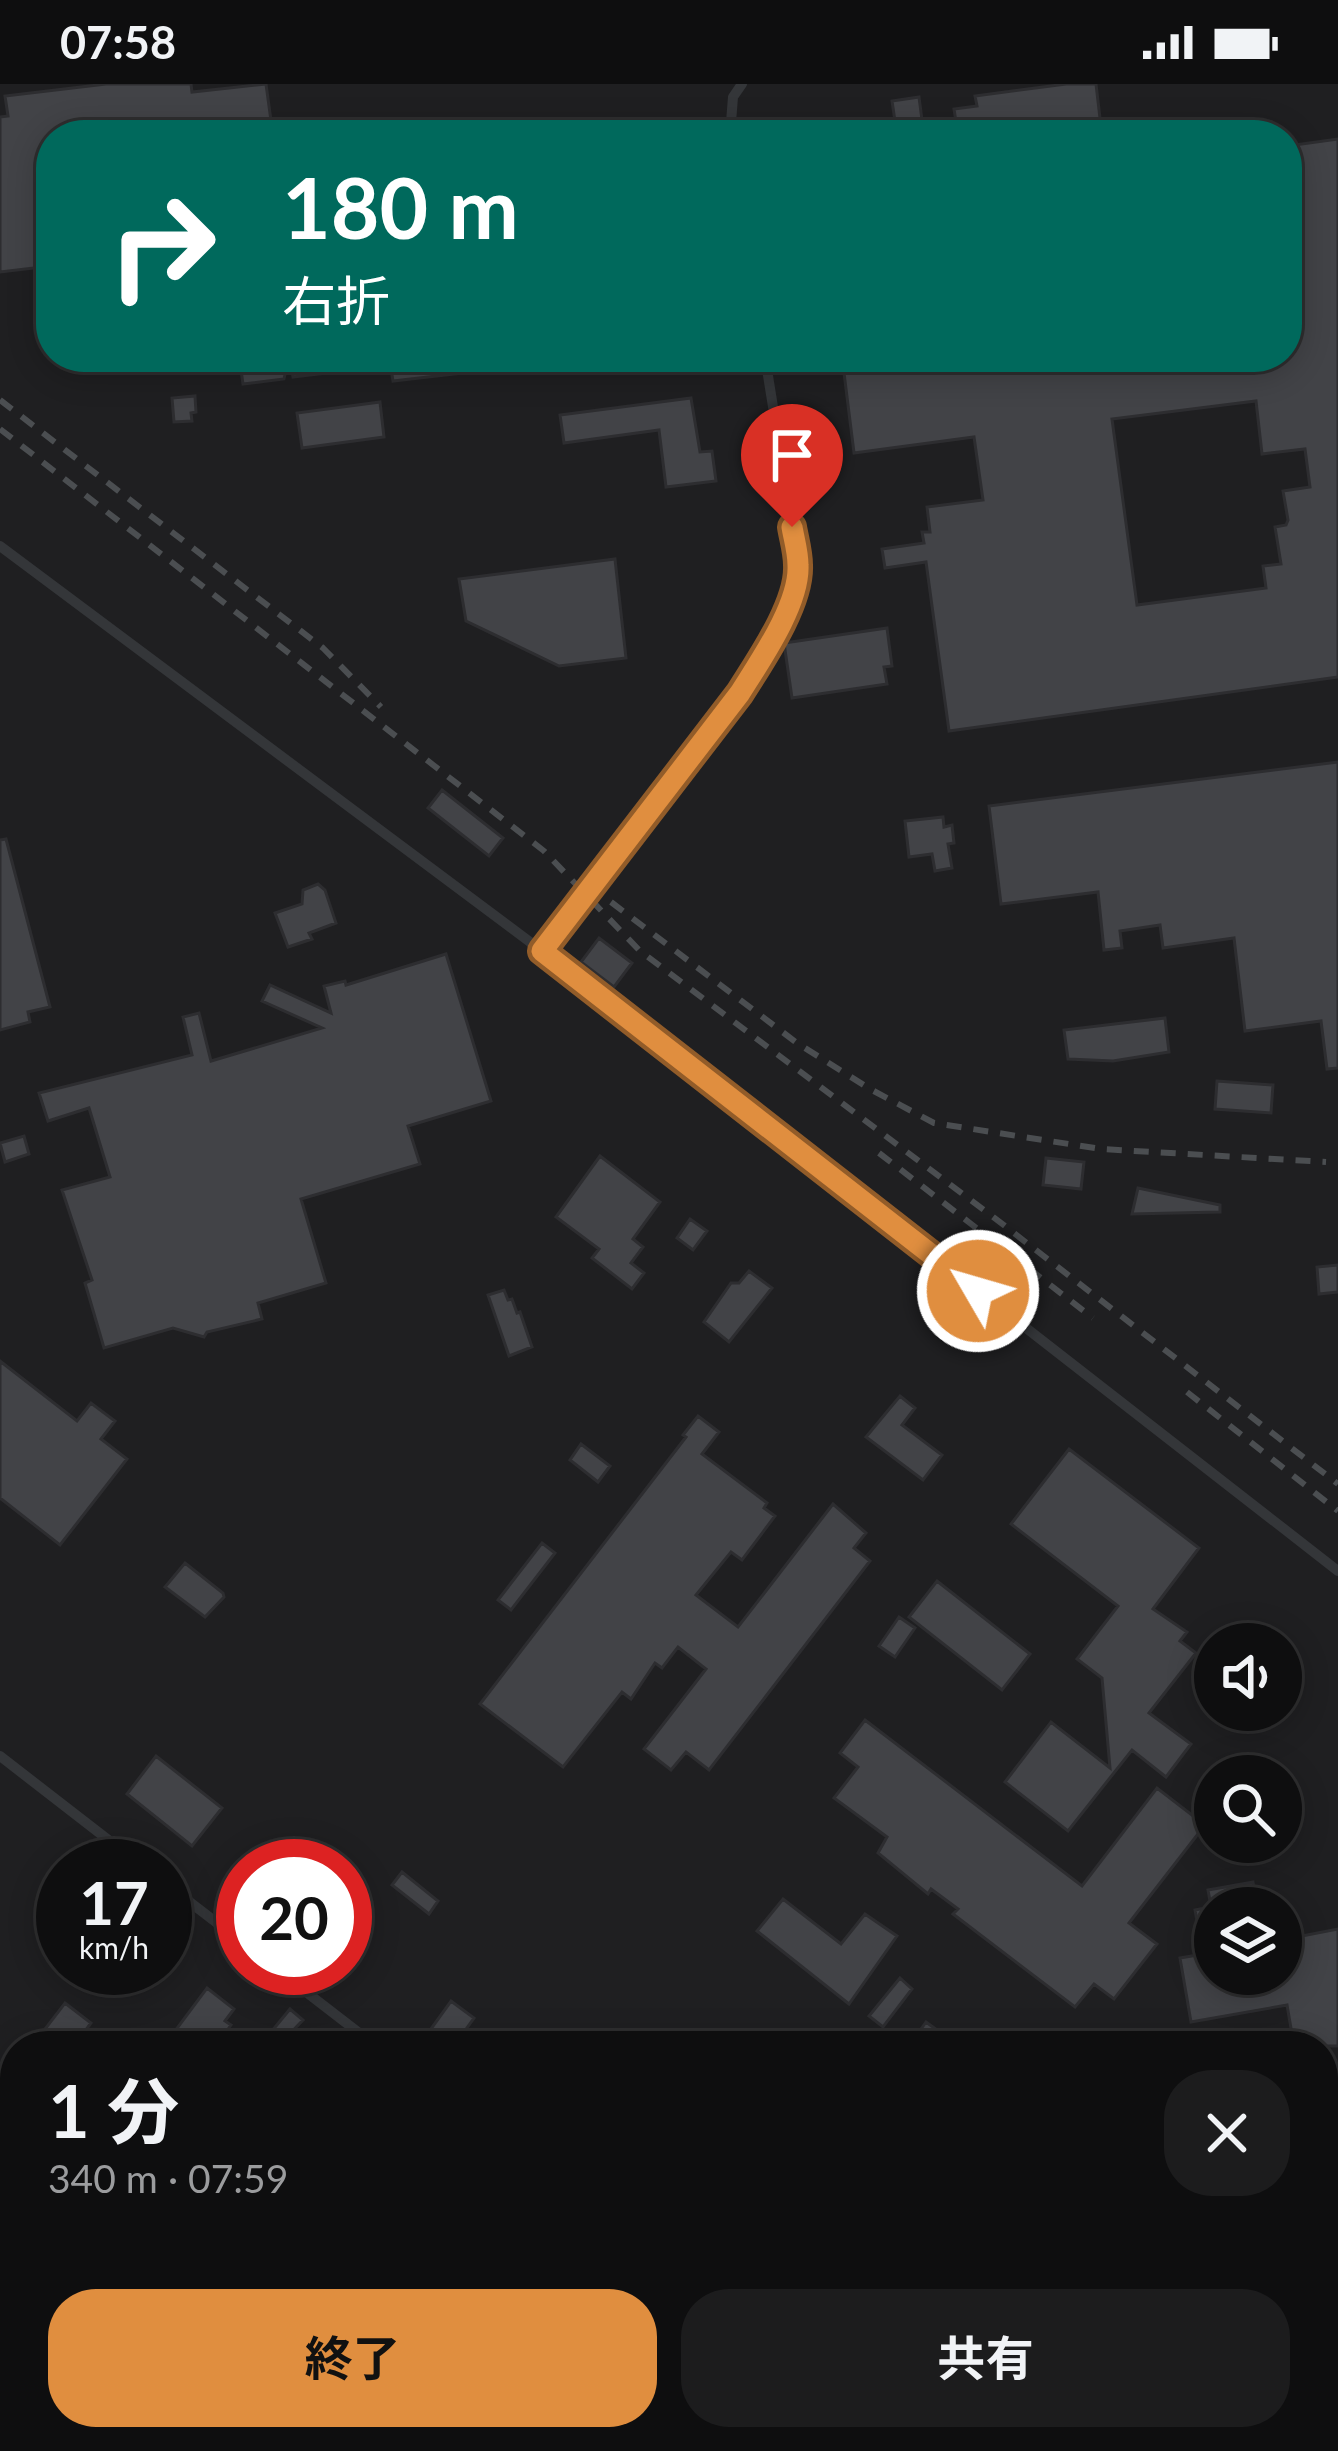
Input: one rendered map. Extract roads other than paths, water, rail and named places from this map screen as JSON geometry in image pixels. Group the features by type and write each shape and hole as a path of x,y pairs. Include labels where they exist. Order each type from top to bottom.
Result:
{"lane":[{"path":"731,120 733,97 742,84"},
{"path":"542,951 740,693 788,605 799,569 767,372"},
{"path":"0,546 542,951 1338,1571"},
{"path":"0,1756 107,1839"},
{"path":"192,1904 216,1922"},
{"path":"310,1995 357,2031"}],"railway":[{"path":"0,400 323,648 381,707"},
{"path":"0,429 544,851 640,951 1338,1484"},
{"path":"611,902 797,1043 934,1123 1101,1149 1326,1162"},
{"path":"879,1153 1093,1318"},
{"path":"1187,1392 1338,1511"}]}
